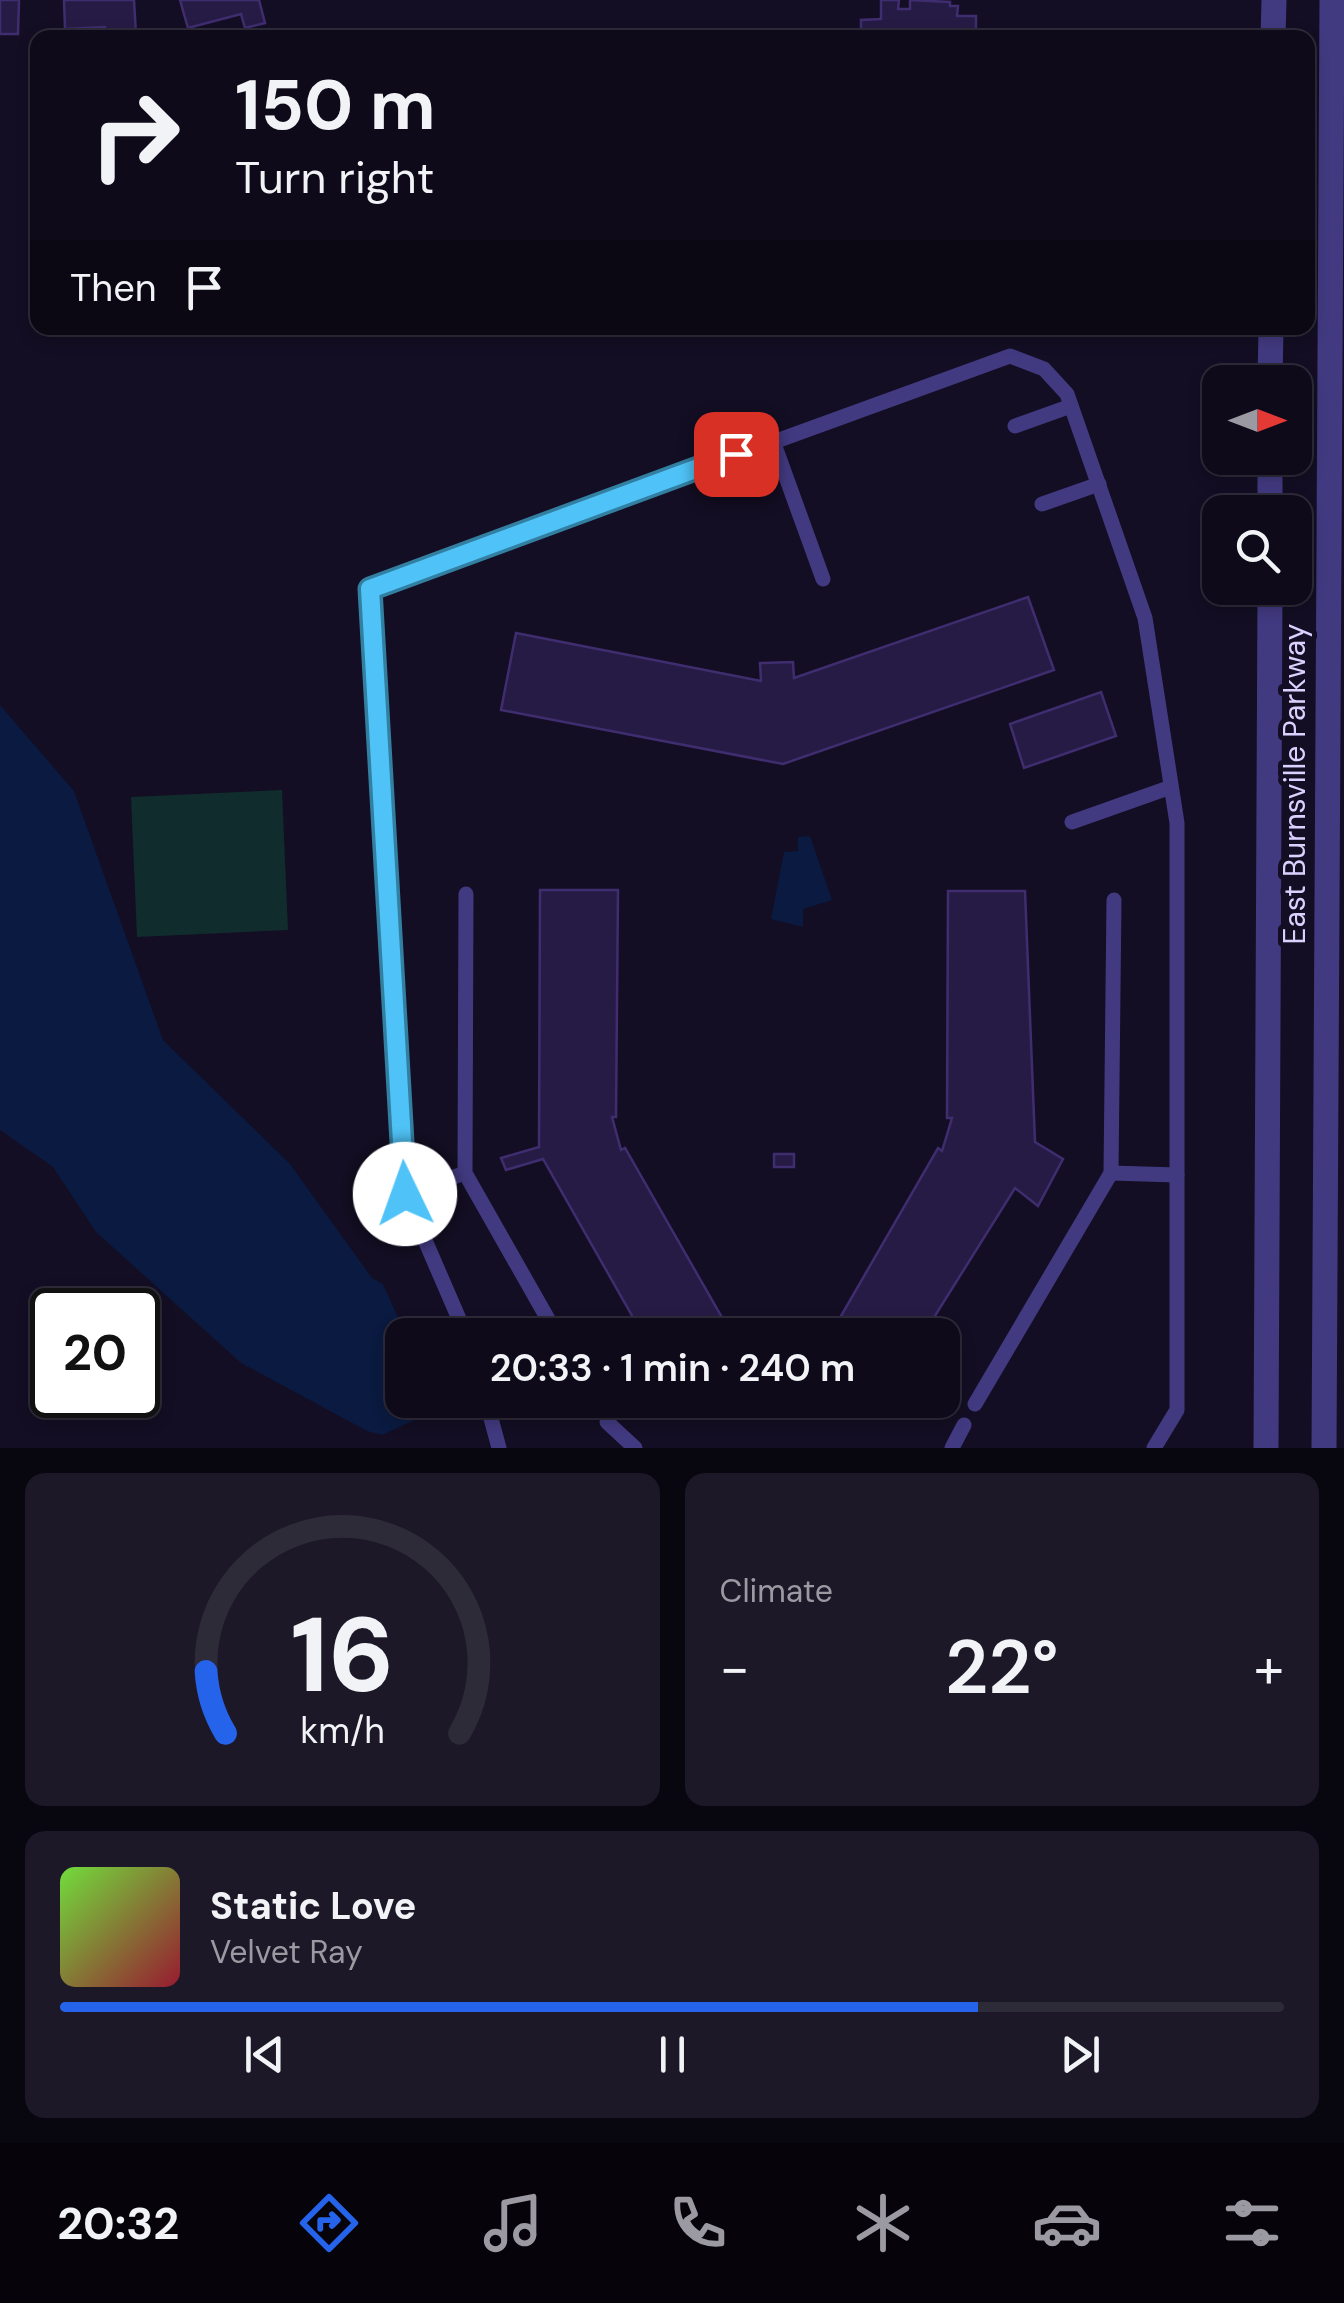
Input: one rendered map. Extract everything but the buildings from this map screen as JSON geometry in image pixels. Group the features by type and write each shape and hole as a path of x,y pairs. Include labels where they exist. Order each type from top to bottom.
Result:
{"street":[{"path":"1273,30 1274,0"},
{"name":"East Burnsville Parkway","path":"1324,1448 1332,0"},
{"path":"1270,365 1271,335"},
{"name":"East Burnsville Parkway","path":"1266,1448 1270,605"}],"lane":[{"path":"459,1318 405,1194 370,589 1010,356 1044,369 1067,394 1145,618 1177,824 1177,1410 1154,1448"},
{"path":"1015,426 1071,406"},
{"path":"773,441 823,580"},
{"path":"1042,504 1099,484"},
{"path":"1072,822 1171,787"},
{"path":"466,894 466,1173 547,1318"},
{"path":"975,1404 1111,1173 1114,900"},
{"path":"405,1194 466,1173"},
{"path":"1111,1173 1177,1175"},
{"path":"491,1418 499,1448"},
{"path":"607,1422 635,1448"},
{"path":"952,1448 964,1425"}],"green space":[{"path":"282,790 288,930 137,937 131,797"}],"water":[{"path":"0,705 74,791 163,1040 290,1164 372,1278 383,1284 398,1318 385,1318 385,1418 419,1418 382,1435 367,1431 241,1363 96,1232 53,1167 0,1130"},
{"path":"810,836 832,900 803,909 803,927 771,919 784,852 798,851 798,837"}],"route":[{"path":"405,1194 370,589 736,454"}]}
